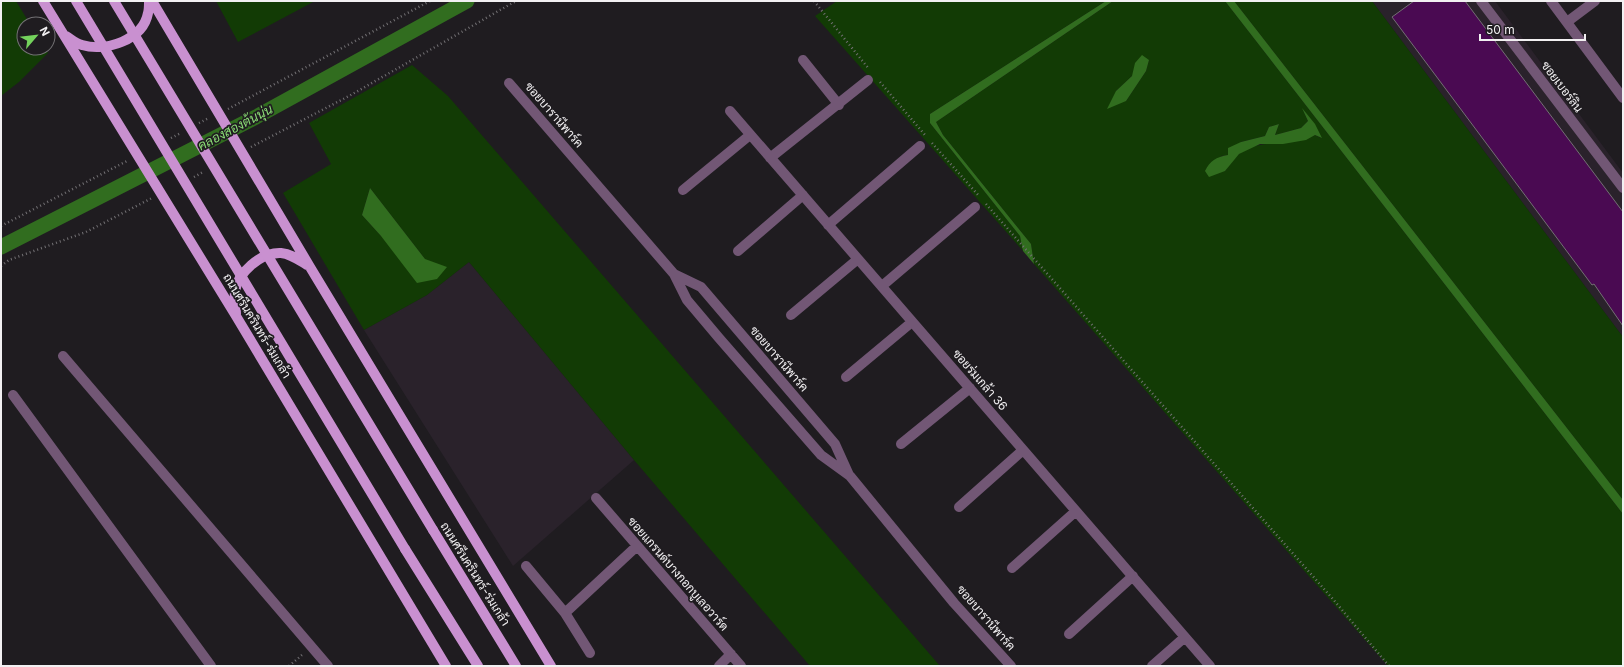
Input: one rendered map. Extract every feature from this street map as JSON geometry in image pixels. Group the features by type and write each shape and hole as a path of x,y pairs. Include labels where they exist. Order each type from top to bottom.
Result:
{"main road":[{"name":"ถนนศรีนครินทร์-ร่มเกล้า","path":"43,1 207,268 446,666"},
{"name":"ถนนศรีนครินทร์-ร่มเกล้า","path":"76,1 405,549 478,666"},
{"name":"ถนนศรีนครินทร์-ร่มเกล้า","path":"114,1 516,666"},
{"name":"ถนนศรีนครินทร์-ร่มเกล้า","path":"150,1 552,666"},
{"path":"64,35 80,45 94,48 119,43 138,32 144,24 148,14 150,1"},
{"path":"236,316 234,293 239,278 248,268 270,255 281,253 294,256 310,267"}],"street":[{"name":"ซอยเบอร์ลิน","path":"1480,1 1623,188"},
{"path":"1551,1 1621,91"},
{"path":"1567,22 1595,1"},
{"path":"803,60 839,105"},
{"path":"770,158 872,78"},
{"name":"ซอยบารานีพาร์ค","path":"509,83 674,274 687,300 724,344 821,454 850,476 954,603 1010,666"},
{"name":"ซอยร่มเกล้า 36","path":"730,111 1210,666"},
{"path":"683,190 750,135"},
{"path":"828,225 920,146"},
{"path":"738,251 803,195"},
{"path":"882,286 975,207"},
{"path":"791,315 858,259"},
{"name":"ซอยบารานีพาร์ค","path":"674,274 701,287 835,444 850,476"},
{"path":"846,377 912,322"},
{"path":"63,356 328,666"},
{"path":"901,444 970,388"},
{"path":"13,395 211,666"},
{"path":"959,507 1023,450"},
{"name":"ซอยแกรนด์บางกอกบูเลอวาร์ด","path":"596,498 741,666"},
{"path":"1012,568 1076,511"},
{"path":"565,613 637,546"},
{"path":"526,566 565,613 590,652"},
{"path":"1069,634 1132,576"},
{"path":"1152,666 1185,637"},
{"path":"719,666 731,654"}],"path":[{"path":"245,150 349,96 516,1"},
{"path":"814,1 872,78 1332,598 1389,666"},
{"path":"190,179 210,168"},
{"path":"1,266 10,260 86,232 155,196"},
{"path":"289,666 302,655 307,661"}],"shaded area":[{"path":"1,1 16,1 25,16 16,16 16,56 45,56 19,82 1,96"},
{"path":"216,1 315,1 238,42"},
{"path":"837,1 1106,1 930,114 930,123 1020,236 1023,251 815,16"},
{"path":"1106,1 1113,1 936,122 943,135 1031,244 1034,264 1023,251 1020,236 930,123 930,114"},
{"path":"1113,1 1225,1 1623,514 1623,666 1388,666 1034,264 1031,244 943,135 936,122","holes":["1149,60 1146,71 1126,101 1116,91","1303,110 1321,138 1315,135 1306,139 1265,144 1247,149 1237,156 1225,171 1221,156 1228,155 1241,142 1265,136 1269,127 1279,124 1275,135 1301,128 1308,121"]},
{"path":"1225,1 1234,1 1623,500 1623,514"},
{"path":"1234,1 1372,1 1623,337 1623,500"},
{"path":"1372,1 1495,1 1623,173 1623,337"},
{"path":"1142,55 1149,60 1146,71 1126,101 1107,109 1116,91 1132,76 1135,63"},
{"path":"412,65 448,96 940,666 810,666 634,460 469,262 427,295 364,330 283,193 331,164 309,123","holes":["370,188 425,259 381,236 362,215"]},
{"path":"1302,108 1315,124 1322,138 1315,135 1306,140 1283,144 1260,144 1239,154 1225,171 1209,177 1205,171 1211,162 1228,155 1228,148 1241,142 1265,136 1269,127 1279,124 1275,135 1301,128 1308,121"},
{"path":"370,188 425,259 447,267 437,279 417,283 381,236 362,215"},
{"path":"469,262 634,460 513,566 364,330 427,295"}],"building":[{"path":"1414,1 1465,1 1623,212 1623,326 1594,284 1592,285 1392,17"}],"waterway":[{"name":"คลองสองต้นนุ่น","path":"1,247 256,117 467,1"}]}
